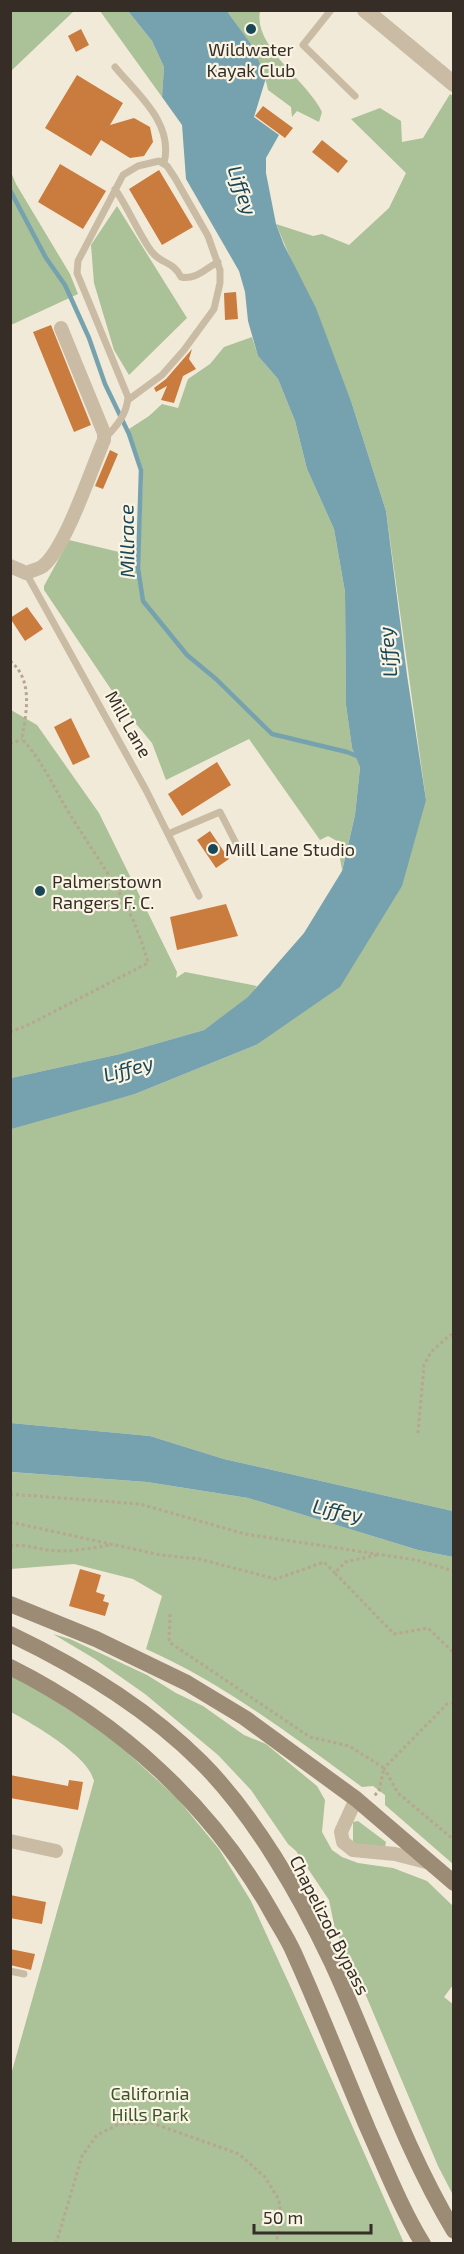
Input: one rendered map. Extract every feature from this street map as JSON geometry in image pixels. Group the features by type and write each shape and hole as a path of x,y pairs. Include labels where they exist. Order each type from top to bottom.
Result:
{"main road":[{"path":"10,1604 96,1639 187,1683 245,1718 360,1803 453,1883"},
{"name":"Chapelizod Bypass","path":"10,1634 48,1652 98,1681 155,1722 202,1763 266,1844 296,1893 332,1963 414,2158 453,2231"},
{"path":"10,1667 74,1702 137,1750 188,1797 217,1830 251,1877 292,1950 389,2177 423,2244"}],"street":[{"path":"365,10 453,84"},
{"path":"10,566 26,573 42,567 55,551 69,525 104,440 104,433 61,328"},
{"path":"360,1803 341,1832 343,1842 353,1850 394,1854 430,1863"},
{"path":"10,1841 56,1851"}],"lane":[{"path":"331,10 303,45 355,96"},
{"path":"115,67 164,130 166,148 164,163"},
{"path":"104,440 124,413 128,400 125,386 77,273 78,261 123,175 138,166 159,160 175,178 208,236 220,270 220,284 214,309 184,350 162,375 128,400"},
{"path":"115,189 153,253 176,267 181,277 188,279 218,262"},
{"name":"Mill Lane","path":"26,573 146,790 199,896"},
{"path":"168,834 220,812 240,851"},
{"path":"10,1971 24,1974"}],"path":[{"path":"10,662 17,667 28,697 22,739 39,758 68,811 121,893 141,935 148,963 10,1032"},
{"path":"10,744 22,739"},
{"path":"418,1433 424,1365 431,1352 450,1335 453,1335"},
{"path":"10,1494 140,1504 246,1534 416,1560 453,1571"},
{"path":"10,1522 161,1555 199,1559 276,1579 324,1562 394,1634 428,1628 453,1653"},
{"path":"10,1546 26,1544 48,1550 81,1550 112,1544"},
{"path":"335,1573 345,1562 380,1555"},
{"path":"171,1614 169,1642 310,1737 349,1746 384,1768 398,1793 453,1840"},
{"path":"360,1803 379,1791 384,1768 447,1704 453,1703"},
{"path":"56,2244 82,2156 97,2135 119,2124 152,2123 239,2154 265,2176 279,2200 281,2218 276,2244"}],"green space":[{"path":"11,10 74,10 74,11 11,71"},
{"path":"100,11 128,11 152,41 164,67 162,97"},
{"path":"227,11 260,11 260,24 265,38 273,51 315,100 322,112 319,122 297,111 292,117 291,107 268,90 257,58"},
{"path":"450,94 454,97 453,1511 224,1459 150,1436 11,1423 11,1126 135,1094 256,1045 426,800 386,511 352,404 276,224 313,236 322,234 349,245 389,208 406,173 351,119 380,108 401,121 402,142 423,138"},
{"path":"10,170 70,274 78,294 11,325"},
{"path":"117,206 187,318 129,375 114,350 94,283 91,245"},
{"path":"252,337 258,356 278,379 295,421 307,469 334,529 345,592 346,705 352,748 360,766 355,815 342,870 337,841 328,836 320,840 249,739 166,780 152,743 127,713 44,590 69,540 140,557 143,469 129,429 162,404 178,408 188,379 210,364 224,347"},
{"path":"11,710 37,725 99,813 177,972 176,978 185,972 257,986 249,997 204,1030 120,1054 11,1078"},
{"path":"10,1472 147,1482 248,1498 418,1550 453,1557 453,1864 385,1805 385,1795 373,1786 362,1787 231,1695 146,1649 162,1596 133,1579 74,1564 11,1569"},
{"path":"53,1634 70,1639 147,1675 203,1706 244,1735 266,1744 317,1786 325,1800 322,1832 332,1850 358,1863 393,1868 427,1881 453,1906 453,1985 444,1997 454,2005 453,2195 438,2166 367,1998 335,1929 329,1900 296,1851 288,1844 251,1790 218,1755 145,1694 95,1659"},
{"name":"California Hills Park","path":"11,1676 46,1695 108,1735 177,1798 219,1849 251,1901 404,2243 11,2243 10,2078 94,1781 90,1771 71,1751 11,1712"},
{"path":"358,1821 386,1842 385,1847 353,1844 353,1822"}],"water":[{"name":"Liffey","path":"128,11 227,11 253,47 266,78 254,117 279,135 266,158 266,173 276,224 284,245 316,308 352,404 386,511 426,800 402,886 340,987 256,1045 135,1094 11,1129 11,1078 120,1054 204,1030 248,997 304,933 342,871 355,815 360,767 352,748 346,705 345,592 334,529 307,469 295,421 278,379 258,356 248,321 245,292 239,271 186,179 182,125 162,97 164,67 152,41"},
{"name":"Liffey","path":"11,1423 150,1436 224,1459 453,1511 453,1557 418,1550 248,1498 147,1482 11,1472"}],"building":[{"path":"81,29 89,45 76,52 68,36"},
{"path":"77,75 123,103 110,125 134,118 150,127 153,142 144,156 130,158 101,140 91,156 45,128"},
{"path":"263,106 293,128 285,138 255,116"},
{"path":"322,140 348,161 338,173 312,152"},
{"path":"60,164 106,191 83,229 38,202"},
{"path":"159,170 193,227 162,245 129,189"},
{"path":"236,292 238,319 225,320 224,293"},
{"path":"51,325 91,425 74,432 33,332"},
{"path":"192,349 189,359 196,369 183,376 174,403 161,400 167,386 156,392 154,388 166,379"},
{"path":"110,450 118,454 103,489 95,486"},
{"path":"27,607 43,629 25,641 10,618"},
{"path":"71,718 90,757 73,765 54,727"},
{"path":"217,762 231,785 182,816 168,794"},
{"name":"Mill Lane Studio","path":"210,831 229,859 216,868 197,840"},
{"path":"226,904 238,936 177,950 170,917"},
{"path":"80,1569 101,1575 96,1592 105,1595 103,1601 109,1603 105,1616 69,1606"},
{"path":"10,1775 68,1786 69,1780 83,1782 78,1810 10,1798"},
{"path":"10,1895 46,1902 42,1924 10,1918"},
{"path":"10,1949 35,1954 31,1970 10,1965"}],"waterway":[{"name":"Millrace","path":"10,190 46,258 65,285 89,338 105,384 129,434 141,470 138,568 143,601 187,655 216,679 272,734 347,752 362,758"}],"place":[{"name":"Wildwater Kayak Club","path":"251,29"},
{"name":"Mill Lane Studio","path":"213,849"},
{"name":"Palmerstown Rangers F. C.","path":"40,891"}]}
